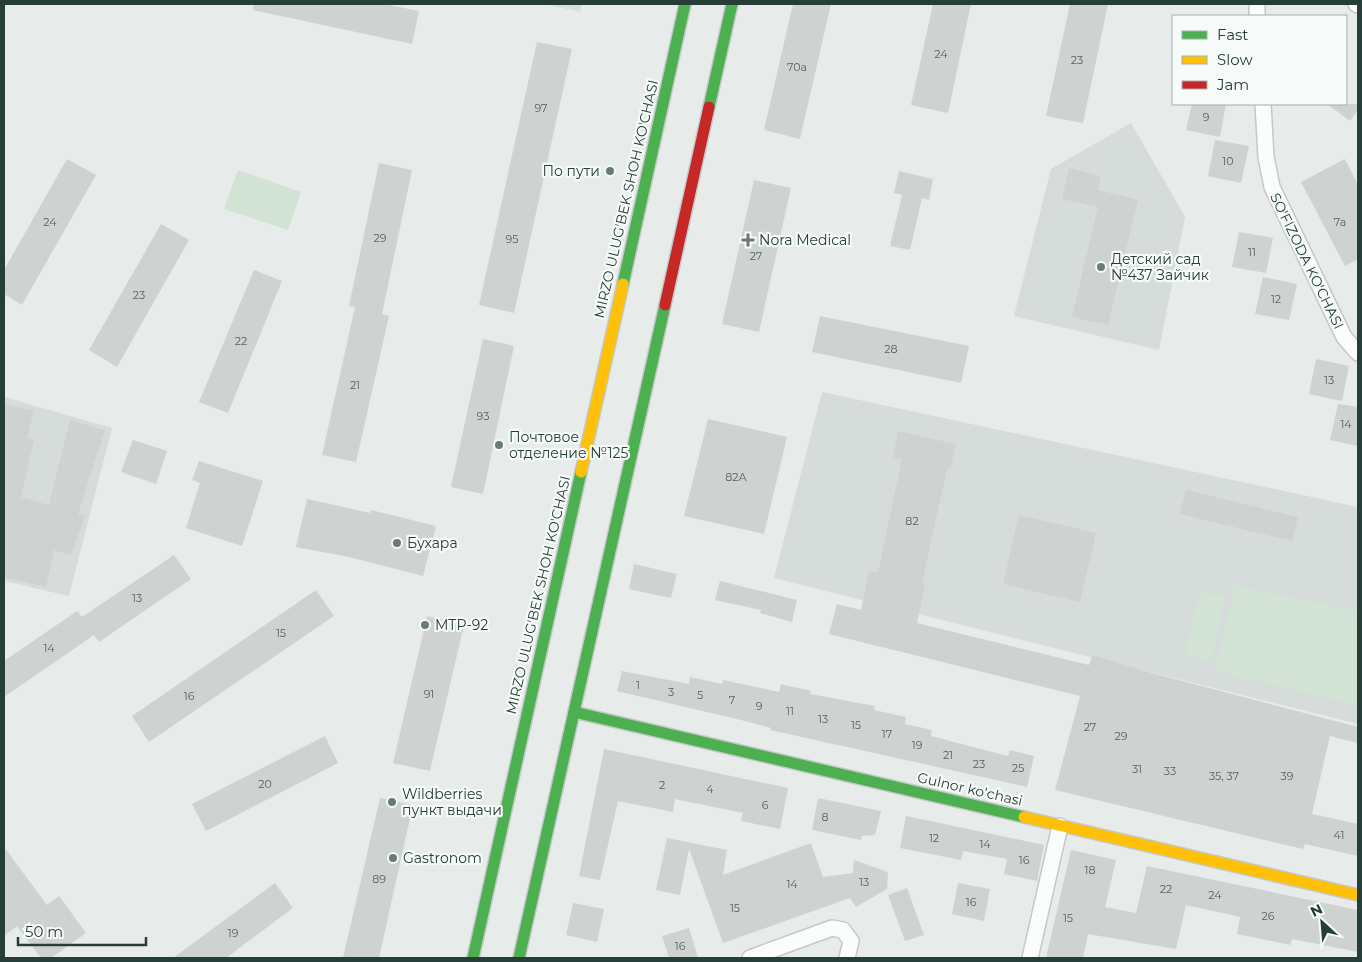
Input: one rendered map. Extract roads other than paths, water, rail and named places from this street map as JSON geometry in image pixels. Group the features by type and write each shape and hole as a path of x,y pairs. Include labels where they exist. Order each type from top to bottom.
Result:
{"main road":[{"name":"MIRZO ULUG'BEK SHOH KO'CHASI","path":"473,958 685,4"},
{"path":"520,958 732,4"},
{"name":"Gulnor koʻchasi","path":"574,712 1358,895"}],"street":[{"name":"SO'FIZODA KO'CHASI","path":"1262,105 1266,157 1272,187 1344,337 1358,353"},
{"path":"1030,958 1060,826"},
{"path":"750,958 832,928 843,930 851,941 847,958"}],"place":[{"name":"По пути","path":"610,171"},
{"name":"Nora Medical","path":"748,240"},
{"name":"Детский сад №437 Зайчик","path":"1101,267"},
{"name":"Почтовое отделение №125","path":"499,445"},
{"name":"Бухара","path":"397,543"},
{"name":"MTP-92","path":"425,625"},
{"name":"Wildberries пункт выдачи","path":"392,802"},
{"name":"Gastronom","path":"393,858"}]}
